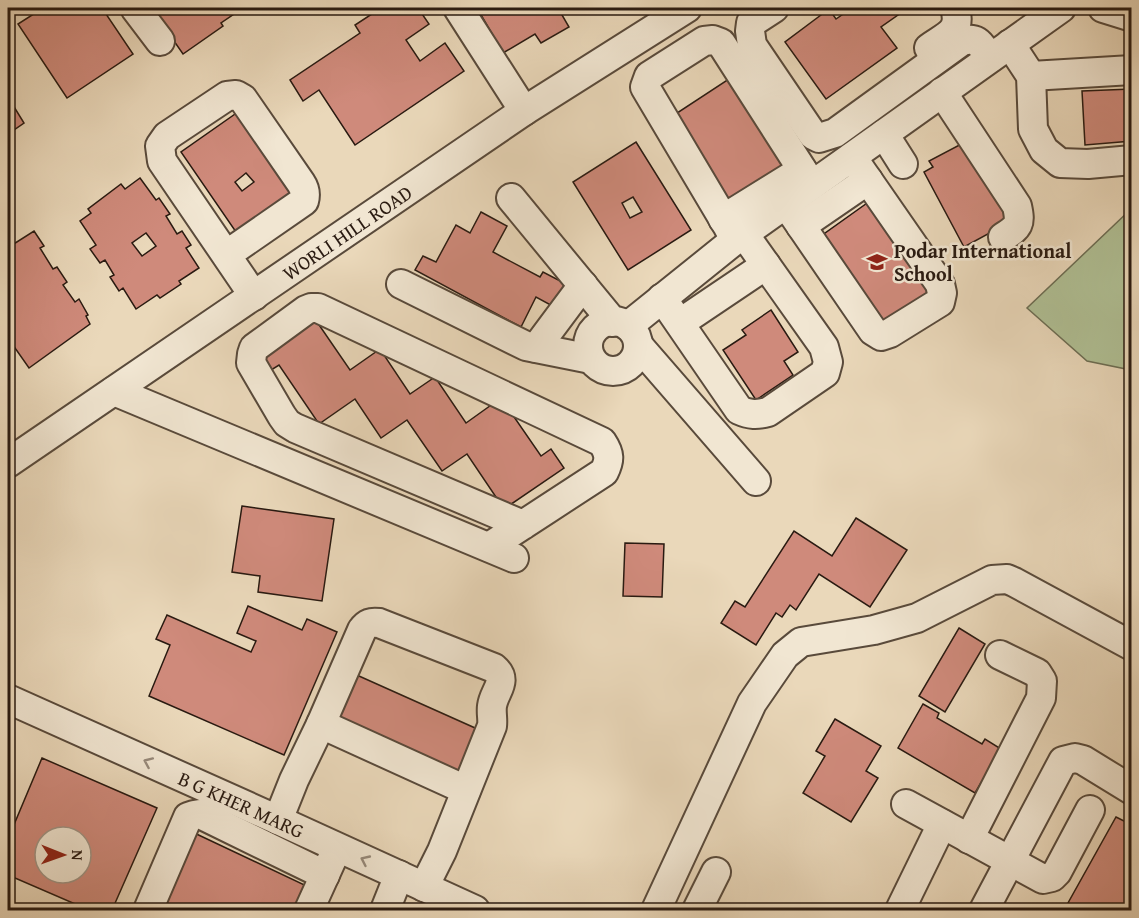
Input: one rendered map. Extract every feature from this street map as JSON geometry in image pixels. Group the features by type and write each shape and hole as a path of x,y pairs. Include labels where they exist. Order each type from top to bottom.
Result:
{"street":[{"path":"135,8 160,41"},
{"path":"458,8 524,111"},
{"name":"WORLI HILL ROAD","path":"8,463 524,111 687,8"},
{"path":"774,8 752,23 752,45 813,135 819,138 835,133 962,41 970,38 1000,51 1031,76 1131,70"},
{"path":"794,215 873,330 881,336 890,333 940,302 942,293 940,284 860,162 854,119 858,104 864,94 953,31 958,18 955,8"},
{"path":"734,231 794,215 860,162 884,134 1061,8"},
{"path":"1103,8 1131,16"},
{"path":"662,298 739,410 758,415 768,412 825,373 828,362 824,347 765,265 734,231 645,87 649,76 704,41 713,40 721,43 807,178"},
{"path":"1031,76 1033,129 1044,150 1060,163 1088,164 1131,160"},
{"path":"942,92 1017,206 1020,221 1016,229 1004,237"},
{"path":"226,255 304,201 306,195 305,189 243,99 236,95 227,96 167,136 160,146 162,161 226,255 254,296"},
{"path":"884,134 903,164"},
{"path":"626,331 734,231 807,178 860,162"},
{"path":"794,215 807,178"},
{"path":"511,198 583,285 756,481"},
{"path":"680,323 765,265"},
{"path":"287,273 311,308"},
{"path":"400,284 526,346 591,359"},
{"path":"536,348 583,285"},
{"path":"114,391 502,552 523,525 604,472 609,463 602,442 318,308 306,310 254,348 252,354 251,363 287,423 523,525"},
{"path":"607,322 626,331 636,355 631,365 610,372 599,368 591,359 588,348 590,336 597,327 607,322"},
{"path":"656,910 752,703 785,656 801,642 897,625 917,618 992,580 1007,579 1131,646"},
{"path":"278,820 294,780 366,625 372,622 380,623 494,668 498,672 500,685 492,707 492,726 442,850 384,910"},
{"path":"969,839 1041,698 1042,681 1037,673 1000,655"},
{"name":"B G KHER MARG","path":"10,708 278,820 475,910"},
{"path":"321,724 466,790"},
{"path":"984,910 1063,761 1075,758 1083,760 1131,790"},
{"path":"906,804 1043,879 1052,877 1057,872 1090,810"},
{"path":"148,910 189,817 194,815 200,814 325,875"},
{"path":"900,910 942,824"},
{"path":"309,910 337,847"},
{"path":"697,910 717,872"}],"green space":[{"path":"1131,209 1131,370 1087,361 1027,308"}],"building":[{"path":"43,8 102,8 133,54 67,98 18,24"},
{"path":"151,8 243,8 221,23 223,26 183,54"},
{"path":"381,8 418,8 429,24 406,40 420,61 445,43 464,71 355,145 319,90 303,101 290,80 360,33 355,25"},
{"path":"477,8 558,8 569,27 541,43 535,34 503,53"},
{"path":"852,8 908,8 881,27 897,48 826,99 785,42 829,9 836,19"},
{"path":"738,73 794,169 729,207 674,115"},
{"path":"1132,89 1132,141 1085,145 1082,91"},
{"path":"8,97 24,123 8,134"},
{"path":"238,112 294,192 236,232 181,152","holes":["246,173 254,182 242,191 235,182"]},
{"path":"967,141 1010,222 964,247 924,172 933,167 929,161"},
{"path":"636,142 691,230 628,270 573,182","holes":["633,197 642,212 630,218 622,203"]},
{"path":"140,178 156,200 159,198 170,214 166,216 177,234 182,231 191,245 186,248 199,268 179,281 181,284 160,298 157,295 136,309 123,288 119,291 110,277 114,275 105,260 100,263 90,249 96,245 80,221 91,213 88,209 121,184 125,189","holes":["146,233 156,246 142,256 132,243"]},
{"name":"Podar International School","path":"870,201 932,289 883,324 821,236"},
{"path":"481,212 507,226 493,252 540,277 543,272 570,286 558,309 536,297 521,327 415,270 423,256 436,262 456,225 470,233"},
{"path":"34,231 44,246 40,248 53,269 57,267 67,282 63,285 75,302 79,299 90,324 29,368 8,338 8,244 9,247"},
{"path":"771,310 798,352 784,361 793,375 756,400 723,350 746,335 742,330"},
{"path":"315,319 350,370 380,349 410,394 435,377 466,423 501,398 541,456 551,449 564,468 504,509 467,454 442,471 407,420 381,438 355,399 319,424 279,365 268,372 258,357"},
{"path":"242,506 334,519 322,601 258,592 260,576 232,572"},
{"path":"856,518 907,550 870,607 819,574 796,610 790,605 782,617 776,613 756,645 721,623 735,601 745,607 794,531 832,556"},
{"path":"625,543 664,544 662,597 623,596"},
{"path":"248,606 302,630 307,619 337,632 284,755 149,696 170,645 156,639 167,615 251,652 256,641 237,633"},
{"path":"959,628 985,644 945,712 919,696"},
{"path":"350,672 484,732 463,778 330,718"},
{"path":"923,704 939,713 937,718 982,744 985,739 1001,749 975,793 898,748"},
{"path":"835,719 881,746 866,771 878,778 851,822 803,793 825,756 816,751"},
{"path":"42,758 157,808 112,910 89,910 8,875 8,839"},
{"path":"1116,817 1132,825 1132,910 1081,910 1068,903"},
{"path":"188,830 313,889 303,910 151,910"}],"place":[{"name":"Podar International School","path":"877,262"}]}
